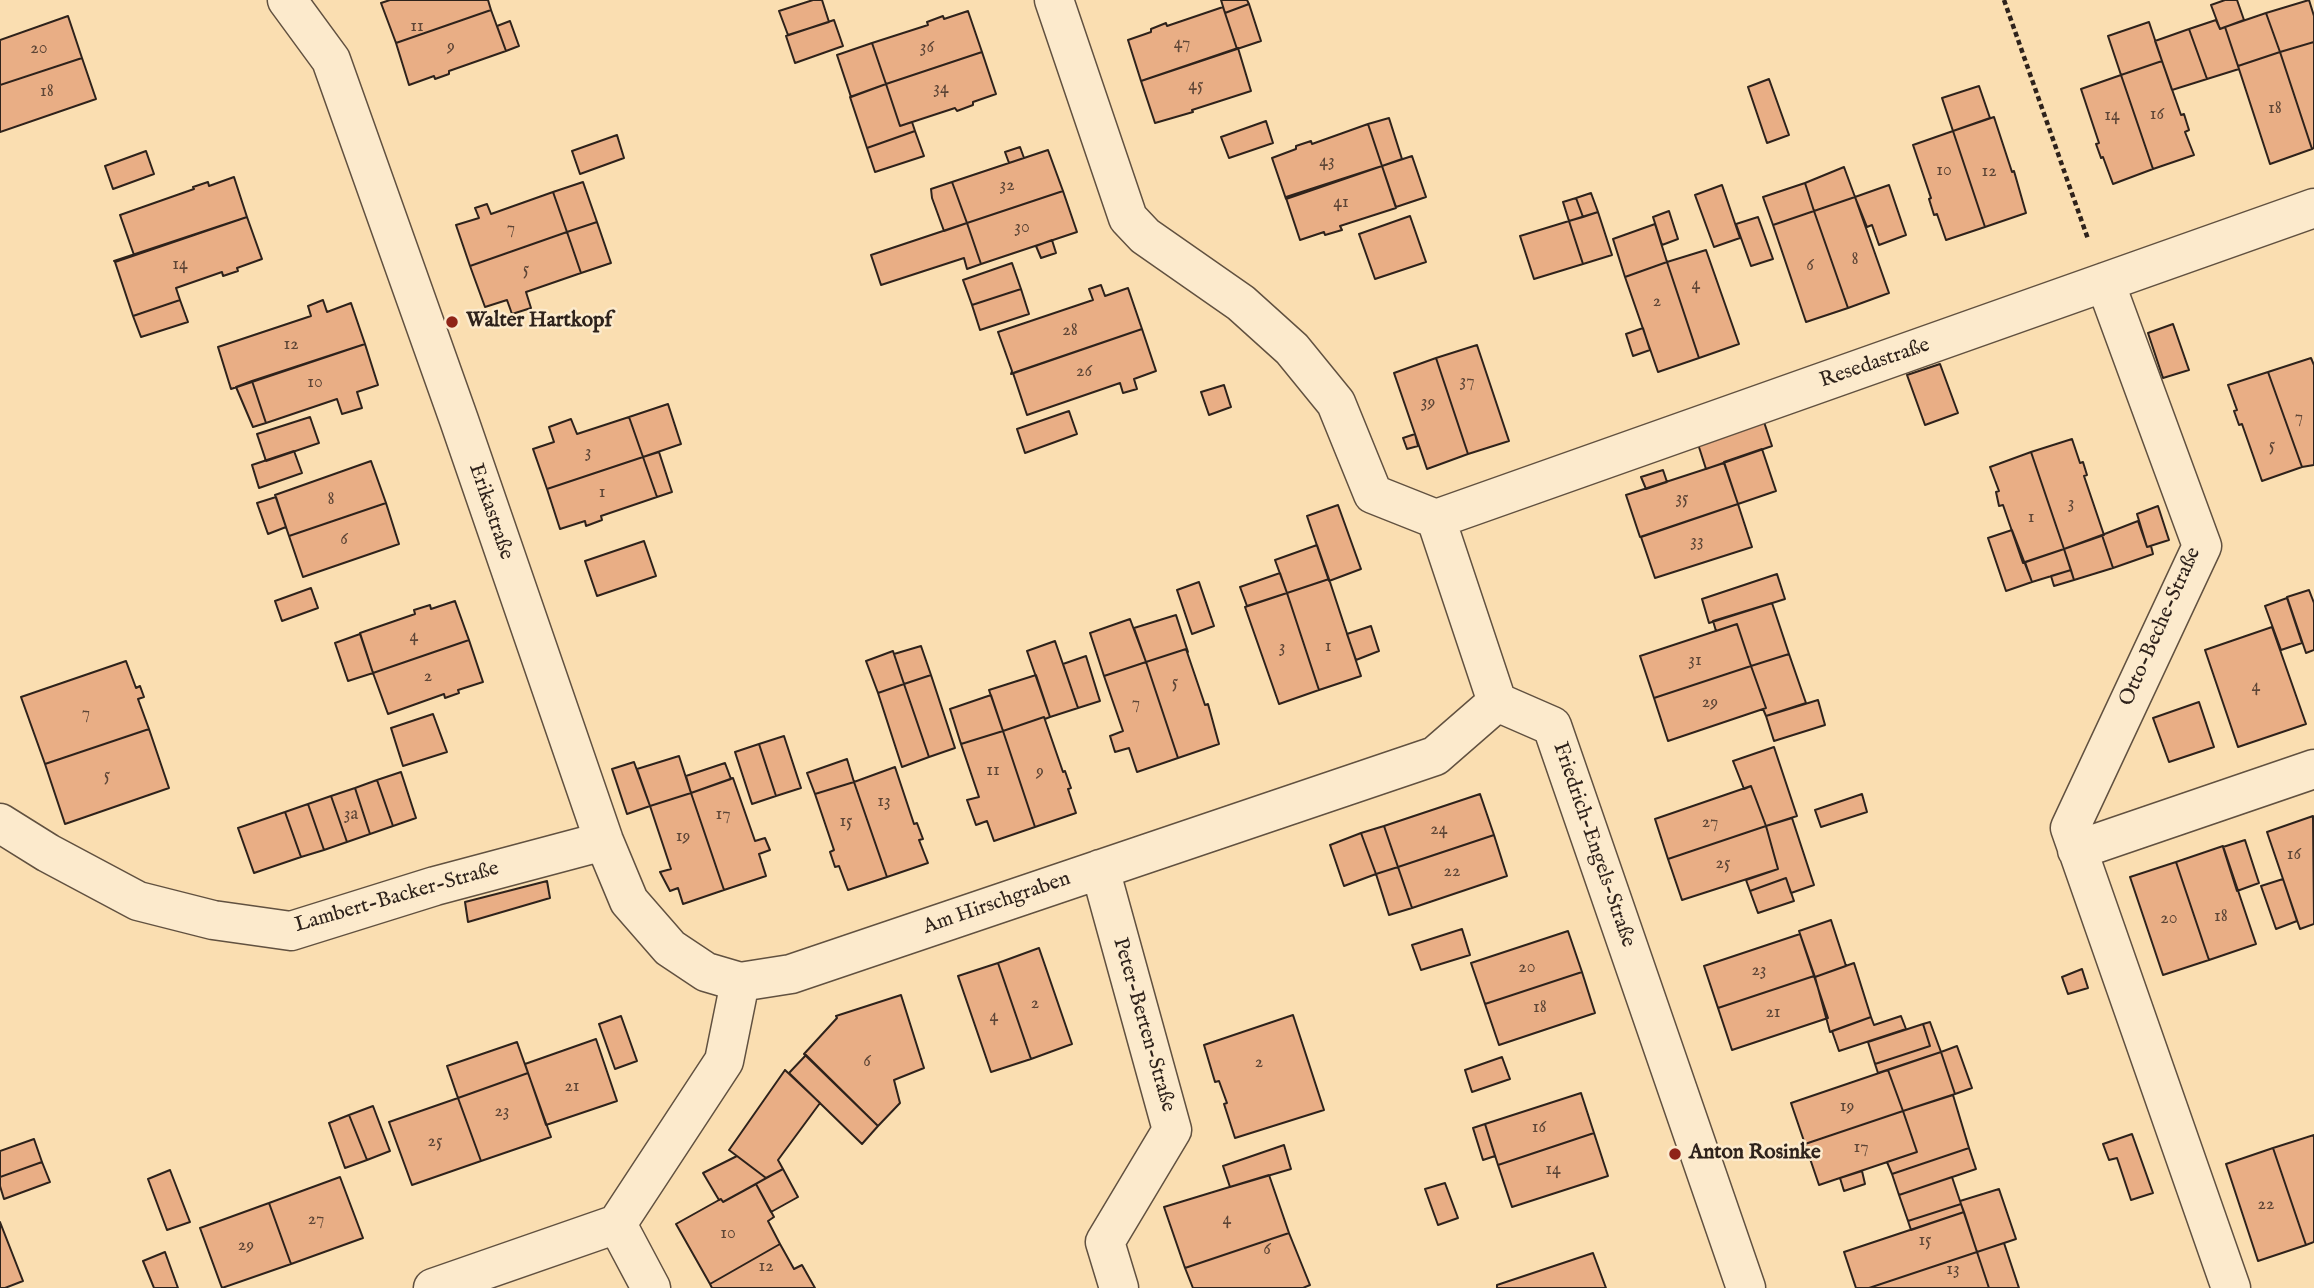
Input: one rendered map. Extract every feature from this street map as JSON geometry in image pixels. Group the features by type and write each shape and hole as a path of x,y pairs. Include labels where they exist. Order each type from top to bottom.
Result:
{"street":[{"name":"Erikastraße","path":"287,0 331,60 604,841 629,901 670,948 706,972 740,982"},
{"path":"1054,0 1128,218 1145,236 1241,303 1292,349 1336,403 1373,494 1436,519 1497,702"},
{"name":"Resedastraße","path":"1436,519 2314,208"},
{"name":"Otto-Beche-Straße","path":"2105,282 2202,546 2070,828 2231,1288"},
{"name":"Am Hirschgraben","path":"740,982 791,974 1434,756 1497,702"},
{"name":"Friedrich-Engels-Straße","path":"1497,702 1552,726 1746,1288"},
{"path":"2077,850 2314,768"},
{"name":"Lambert-Backer-Straße","path":"0,823 48,853 138,901 213,920 291,930 435,886 604,841"},
{"name":"Peter-Berten-Straße","path":"1100,869 1172,1130 1105,1242 1119,1288"},
{"path":"433,1288 617,1224 723,1061 740,982"},
{"path":"617,1224 651,1288"}],"path":[{"path":"2004,0 2105,282"}],"building":[{"path":"390,0 488,0 491,10 396,43 381,3"},
{"path":"813,0 822,0 829,22 788,35 779,11"},
{"path":"1221,0 1247,0 1249,4 1225,13"},
{"path":"2225,0 2237,0 2244,20 2220,29 2211,5"},
{"path":"2309,0 2314,16 2314,42 2280,52 2266,13"},
{"path":"1249,4 1261,41 1237,49 1225,13"},
{"path":"1223,7 1237,49 1141,81 1128,40 1166,23 1167,26"},
{"path":"491,10 506,51 449,71 449,74 435,79 434,76 409,85 396,43"},
{"path":"968,11 982,52 886,84 872,43 928,25 927,22 943,16 944,19"},
{"path":"2266,13 2280,52 2238,66 2225,27"},
{"path":"68,16 82,58 0,85 0,40"},
{"path":"834,20 843,46 795,63 786,36"},
{"path":"2216,20 2220,29 2225,27 2239,69 2207,79 2189,29"},
{"path":"510,21 519,46 506,51 497,26"},
{"path":"2149,22 2162,61 2121,75 2108,36"},
{"path":"2189,29 2207,79 2172,90 2155,41"},
{"path":"2314,42 2314,148 2312,149 2280,52"},
{"path":"872,43 886,84 851,97 837,55"},
{"path":"1238,48 1251,91 1155,123 1141,81"},
{"path":"982,52 996,94 957,111 955,108 900,126 886,84"},
{"path":"2280,52 2312,149 2270,164 2238,66"},
{"path":"82,58 96,99 0,132 0,85"},
{"path":"2162,61 2181,115 2184,114 2189,130 2185,132 2194,155 2153,169 2121,75"},
{"path":"2121,75 2153,169 2113,184 2096,144 2099,143 2081,89"},
{"path":"1769,79 1789,135 1767,143 1748,87"},
{"path":"886,84 900,126 912,122 915,131 867,148 850,97"},
{"path":"1979,86 1990,118 1953,131 1942,98"},
{"path":"1994,117 2026,213 1985,227 1953,131"},
{"path":"1389,118 1402,159 1382,166 1368,124"},
{"path":"1266,121 1273,143 1229,158 1221,137"},
{"path":"1368,124 1382,166 1286,199 1272,158 1296,149 1296,146 1311,141 1312,144"},
{"path":"915,131 924,156 875,172 867,148"},
{"path":"1953,131 1985,227 1946,240 1937,214 1934,215 1913,145"},
{"path":"617,135 624,158 580,174 572,151"},
{"path":"1020,147 1024,158 1009,163 1005,152"},
{"path":"1048,150 1063,191 967,223 952,182"},
{"path":"146,151 154,174 113,189 105,166"},
{"path":"1412,156 1426,197 1396,207 1382,166"},
{"path":"1382,166 1396,208 1340,226 1342,230 1325,235 1324,232 1300,240 1286,197"},
{"path":"1844,167 1855,197 1814,211 1805,183"},
{"path":"234,177 247,217 134,254 120,215 208,182 209,186"},
{"path":"583,182 597,222 567,232 553,192"},
{"path":"952,182 967,223 944,231 931,189"},
{"path":"1805,183 1814,211 1773,225 1763,197"},
{"path":"1722,185 1740,238 1714,247 1695,195"},
{"path":"1889,185 1906,235 1879,245 1872,225 1867,227 1855,197"},
{"path":"1063,191 1077,232 981,264 967,223"},
{"path":"553,192 567,232 470,266 456,225 479,218 475,208 487,204 491,214"},
{"path":"1591,193 1598,212 1583,217 1576,198"},
{"path":"1855,197 1889,293 1848,308 1814,211"},
{"path":"1576,198 1583,217 1569,221 1563,202"},
{"path":"1669,211 1678,239 1662,245 1653,217"},
{"path":"1814,211 1848,308 1806,322 1773,225"},
{"path":"1598,212 1612,255 1583,264 1569,221"},
{"path":"1410,216 1426,262 1375,279 1359,234"},
{"path":"247,217 262,259 237,268 238,271 223,276 222,272 176,288 180,300 133,316 115,262"},
{"path":"1758,217 1773,259 1751,266 1736,224"},
{"path":"1569,221 1583,264 1534,279 1520,236"},
{"path":"597,222 611,263 581,273 567,232"},
{"path":"967,223 981,264 967,269 964,258 881,285 871,255"},
{"path":"1655,224 1667,262 1625,277 1613,239"},
{"path":"567,232 581,273 526,292 531,308 512,314 507,300 485,307 470,266"},
{"path":"1052,240 1056,253 1041,258 1036,246"},
{"path":"1706,250 1739,344 1699,358 1667,262"},
{"path":"1667,262 1699,358 1658,372 1625,277"},
{"path":"1012,263 1021,289 972,305 963,280"},
{"path":"1101,285 1105,296 1128,288 1142,329 1011,374 998,332 1093,300 1089,289"},
{"path":"1021,289 1029,314 980,330 972,305"},
{"path":"180,300 188,322 141,337 133,316"},
{"path":"323,300 327,312 351,303 365,344 231,389 218,347 311,316 308,306"},
{"path":"2173,324 2189,370 2163,378 2148,333"},
{"path":"1643,328 1650,350 1633,356 1626,334"},
{"path":"1142,329 1156,371 1134,379 1137,389 1123,393 1120,383 1027,415 1013,373"},
{"path":"365,344 378,385 357,392 362,408 342,414 337,399 266,423 252,381"},
{"path":"1477,345 1509,441 1468,454 1436,358"},
{"path":"1436,358 1468,454 1427,469 1394,373"},
{"path":"2311,358 2314,365 2314,465 2302,467 2268,372"},
{"path":"1940,364 1958,413 1925,425 1907,375"},
{"path":"2268,372 2302,467 2262,481 2242,424 2239,425 2234,411 2237,410 2228,385"},
{"path":"252,381 266,423 253,427 236,387"},
{"path":"1224,385 1231,407 1209,415 1201,392"},
{"path":"668,404 681,444 643,457 629,417"},
{"path":"1069,411 1077,434 1025,453 1017,429"},
{"path":"310,417 319,443 266,461 257,434"},
{"path":"629,417 643,457 547,489 533,449 554,442 549,427 571,419 577,434"},
{"path":"1764,422 1772,446 1706,469 1698,444"},
{"path":"1415,434 1418,446 1407,449 1403,438"},
{"path":"2072,439 2080,463 2083,462 2087,475 2084,476 2104,535 2064,549 2031,452"},
{"path":"1762,449 1776,491 1738,504 1724,462"},
{"path":"294,451 302,473 259,488 252,465"},
{"path":"659,452 672,492 657,497 643,457"},
{"path":"2031,452 2064,549 2023,563 2003,505 1999,506 1996,492 1999,491 1990,467"},
{"path":"643,457 657,497 601,516 602,520 586,526 585,521 560,529 547,489"},
{"path":"371,461 386,503 289,536 275,495"},
{"path":"1724,463 1738,504 1640,537 1626,495"},
{"path":"1663,470 1667,482 1646,489 1641,477"},
{"path":"276,497 286,527 268,534 257,503"},
{"path":"386,503 399,544 303,577 289,536"},
{"path":"1738,504 1752,547 1655,578 1641,537"},
{"path":"1338,505 1361,569 1329,581 1307,516"},
{"path":"2158,506 2169,540 2147,547 2137,514"},
{"path":"2138,521 2147,547 2151,546 2153,554 2113,568 2102,535"},
{"path":"2012,530 2032,582 2006,591 1988,538"},
{"path":"2102,535 2113,568 2074,580 2064,549"},
{"path":"644,541 656,576 597,596 585,561"},
{"path":"1317,545 1329,579 1287,593 1275,560"},
{"path":"2064,549 2071,570 2032,582 2025,562"},
{"path":"2071,570 2074,580 2054,586 2051,576"},
{"path":"1280,573 1287,593 1247,606 1240,587"},
{"path":"1777,574 1785,599 1709,623 1702,599"},
{"path":"1329,579 1361,676 1319,690 1287,593"},
{"path":"1199,582 1214,626 1192,634 1177,590"},
{"path":"311,588 318,608 282,621 275,601"},
{"path":"2309,590 2314,603 2314,650 2306,653 2287,597"},
{"path":"1287,593 1319,690 1279,704 1245,607"},
{"path":"2287,598 2302,643 2281,650 2265,606"},
{"path":"455,601 469,640 373,673 360,633 415,614 414,610 430,605 431,609"},
{"path":"1772,603 1789,654 1751,666 1737,624 1716,631 1713,621"},
{"path":"1176,615 1188,652 1186,649 1146,662 1134,628"},
{"path":"1130,619 1146,662 1104,676 1090,633"},
{"path":"1737,624 1751,666 1654,698 1640,656"},
{"path":"1371,626 1379,651 1356,660 1347,634"},
{"path":"2272,627 2306,724 2238,747 2205,650"},
{"path":"360,634 373,673 348,681 335,643"},
{"path":"469,640 483,682 458,690 459,693 445,698 444,694 388,714 373,673"},
{"path":"1055,641 1078,708 1050,717 1027,651"},
{"path":"921,646 931,675 904,684 894,654"},
{"path":"1186,649 1205,705 1208,704 1219,744 1178,758 1146,662"},
{"path":"893,651 904,684 878,693 866,661"},
{"path":"1789,654 1806,703 1766,716 1763,709 1766,708 1751,666"},
{"path":"1086,656 1100,701 1078,708 1063,664"},
{"path":"126,661 136,688 140,686 144,697 138,699 149,729 45,764 21,697"},
{"path":"1146,662 1178,758 1137,772 1129,748 1115,752 1110,736 1123,731 1104,676"},
{"path":"1751,666 1766,708 1668,741 1654,698"},
{"path":"931,675 955,748 929,757 904,684"},
{"path":"1036,675 1050,717 1003,731 989,690"},
{"path":"904,684 929,757 902,767 878,693"},
{"path":"991,695 1003,731 961,744 950,709"},
{"path":"1818,700 1825,725 1774,741 1766,716"},
{"path":"2199,702 2214,747 2169,762 2153,718"},
{"path":"433,714 447,752 403,766 391,728"},
{"path":"1044,717 1071,788 1068,789 1076,813 1035,827 1003,731"},
{"path":"149,729 169,788 65,824 45,764"},
{"path":"1003,731 1035,827 994,841 987,821 976,825 967,800 979,797 961,744"},
{"path":"784,736 801,788 776,796 759,744"},
{"path":"759,744 776,796 752,804 735,752"},
{"path":"1774,747 1797,816 1766,826 1751,786 1744,789 1733,761"},
{"path":"679,756 691,793 650,806 637,769"},
{"path":"847,759 854,782 815,794 807,773"},
{"path":"634,762 650,806 627,814 612,769"},
{"path":"725,763 731,779 691,793 686,776"},
{"path":"895,767 914,824 917,823 923,839 919,840 928,863 887,877 854,782"},
{"path":"401,772 416,818 393,826 377,780"},
{"path":"733,778 755,841 765,838 770,850 759,854 766,876 724,890 691,793"},
{"path":"377,780 393,826 370,834 355,788"},
{"path":"854,782 887,877 848,890 839,866 835,867 830,852 834,850 815,794"},
{"path":"1751,786 1766,826 1668,859 1655,819"},
{"path":"355,788 370,834 347,842 331,796"},
{"path":"691,793 724,890 683,904 678,888 670,891 660,872 671,869 650,806"},
{"path":"1480,794 1494,835 1398,867 1384,826"},
{"path":"1862,794 1867,812 1821,827 1815,810"},
{"path":"331,796 347,842 324,850 308,804"},
{"path":"308,804 324,850 301,857 285,812"},
{"path":"285,812 301,857 254,873 238,828"},
{"path":"2313,816 2314,924 2300,929 2267,832"},
{"path":"1792,818 1814,885 1791,893 1786,878 1750,891 1746,880 1778,869 1766,826"},
{"path":"1384,826 1398,867 1376,874 1361,833"},
{"path":"1766,826 1778,869 1682,900 1668,859"},
{"path":"1361,833 1376,874 1344,886 1330,845"},
{"path":"1494,835 1507,876 1412,908 1398,867"},
{"path":"2245,840 2259,883 2237,891 2223,847"},
{"path":"2223,846 2256,944 2209,960 2176,862"},
{"path":"2176,862 2209,960 2163,975 2130,877"},
{"path":"1398,867 1412,908 1389,915 1376,874"},
{"path":"1786,878 1794,901 1758,913 1750,891"},
{"path":"2283,879 2297,921 2276,929 2261,886"},
{"path":"547,881 550,898 468,922 465,902"},
{"path":"1831,920 1846,966 1815,977 1799,931"},
{"path":"1462,929 1470,955 1421,970 1412,945"},
{"path":"1568,931 1582,972 1485,1004 1471,963"},
{"path":"1800,934 1814,976 1718,1008 1704,966"},
{"path":"1039,948 1072,1044 1031,1059 998,963"},
{"path":"998,963 1031,1059 991,1072 958,976"},
{"path":"1854,963 1871,1017 1830,1032 1815,977"},
{"path":"2082,969 2088,988 2068,994 2062,977"},
{"path":"1582,972 1595,1013 1499,1045 1485,1004"},
{"path":"1814,976 1828,1018 1732,1050 1718,1008"},
{"path":"901,995 924,1068 894,1080 900,1103 878,1126 804,1054 836,1016"},
{"path":"1293,1015 1324,1110 1235,1138 1224,1104 1227,1103 1219,1081 1215,1082 1204,1045"},
{"path":"621,1016 637,1061 615,1069 599,1024"},
{"path":"1901,1016 1906,1029 1839,1051 1832,1031 1871,1017 1874,1025"},
{"path":"1930,1022 1941,1052 1878,1073 1875,1064 1930,1046 1923,1024"},
{"path":"1923,1024 1930,1046 1875,1064 1868,1042"},
{"path":"596,1039 617,1101 546,1125 525,1064"},
{"path":"517,1042 528,1073 458,1098 447,1066"},
{"path":"1957,1046 1972,1088 1955,1094 1941,1052"},
{"path":"1941,1052 1955,1094 1903,1111 1888,1070"},
{"path":"806,1055 878,1126 862,1144 789,1073"},
{"path":"1502,1057 1510,1079 1472,1092 1465,1070"},
{"path":"785,1070 820,1103 778,1160 783,1169 766,1178 729,1150"},
{"path":"1888,1070 1903,1111 1805,1144 1791,1103"},
{"path":"528,1073 551,1137 481,1161 458,1098"},
{"path":"1581,1093 1594,1133 1498,1165 1485,1124"},
{"path":"1953,1095 1969,1148 1892,1174 1887,1162 1917,1152 1903,1111"},
{"path":"458,1098 481,1161 412,1185 389,1122"},
{"path":"373,1106 390,1151 367,1160 349,1115"},
{"path":"1903,1111 1917,1152 1819,1185 1805,1144"},
{"path":"349,1115 367,1160 345,1168 329,1123"},
{"path":"1485,1124 1495,1156 1483,1160 1473,1128"},
{"path":"1594,1133 1608,1176 1512,1207 1498,1165"},
{"path":"2132,1134 2153,1193 2131,1200 2117,1158 2109,1160 2103,1144"},
{"path":"2314,1135 2314,1242 2306,1245 2273,1148"},
{"path":"34,1139 42,1162 0,1177 0,1151"},
{"path":"1284,1145 1291,1169 1230,1187 1223,1166"},
{"path":"1969,1148 1976,1169 1899,1195 1892,1174"},
{"path":"2273,1148 2306,1245 2258,1261 2226,1164"},
{"path":"737,1156 766,1178 723,1202 719,1200 703,1173"},
{"path":"42,1162 50,1182 4,1199 0,1177"},
{"path":"783,1169 798,1197 771,1212 756,1184"},
{"path":"170,1170 190,1222 167,1230 148,1179"},
{"path":"1862,1171 1865,1184 1844,1191 1840,1178"},
{"path":"1269,1175 1289,1233 1185,1268 1164,1207"},
{"path":"340,1177 363,1238 291,1264 269,1203"},
{"path":"1952,1177 1961,1204 1908,1221 1899,1195"},
{"path":"1445,1183 1458,1218 1438,1225 1425,1189"},
{"path":"756,1184 774,1217 768,1221 780,1244 710,1284 676,1224 721,1199 723,1202"},
{"path":"1999,1189 2016,1239 1977,1252 1960,1201"},
{"path":"269,1203 291,1264 222,1288 200,1228"},
{"path":"1961,1204 1964,1212 1911,1230 1908,1221"},
{"path":"1964,1212 1977,1252 1869,1288 1856,1288 1844,1252"},
{"path":"0,1222 23,1281 5,1288 0,1288"},
{"path":"1289,1233 1310,1285 1303,1288 1193,1288 1185,1268"},
{"path":"2004,1243 2019,1288 1989,1288 1977,1252"},
{"path":"780,1244 794,1269 802,1265 815,1288 712,1288 710,1284"},
{"path":"165,1252 178,1288 154,1288 143,1261"},
{"path":"1977,1252 1989,1288 1869,1288"},
{"path":"1593,1253 1606,1288 1497,1288 1497,1285"}],"place":[{"name":"Walter Hartkopf","path":"452,322"},
{"name":"Anton Rosinke","path":"1675,1154"}]}
